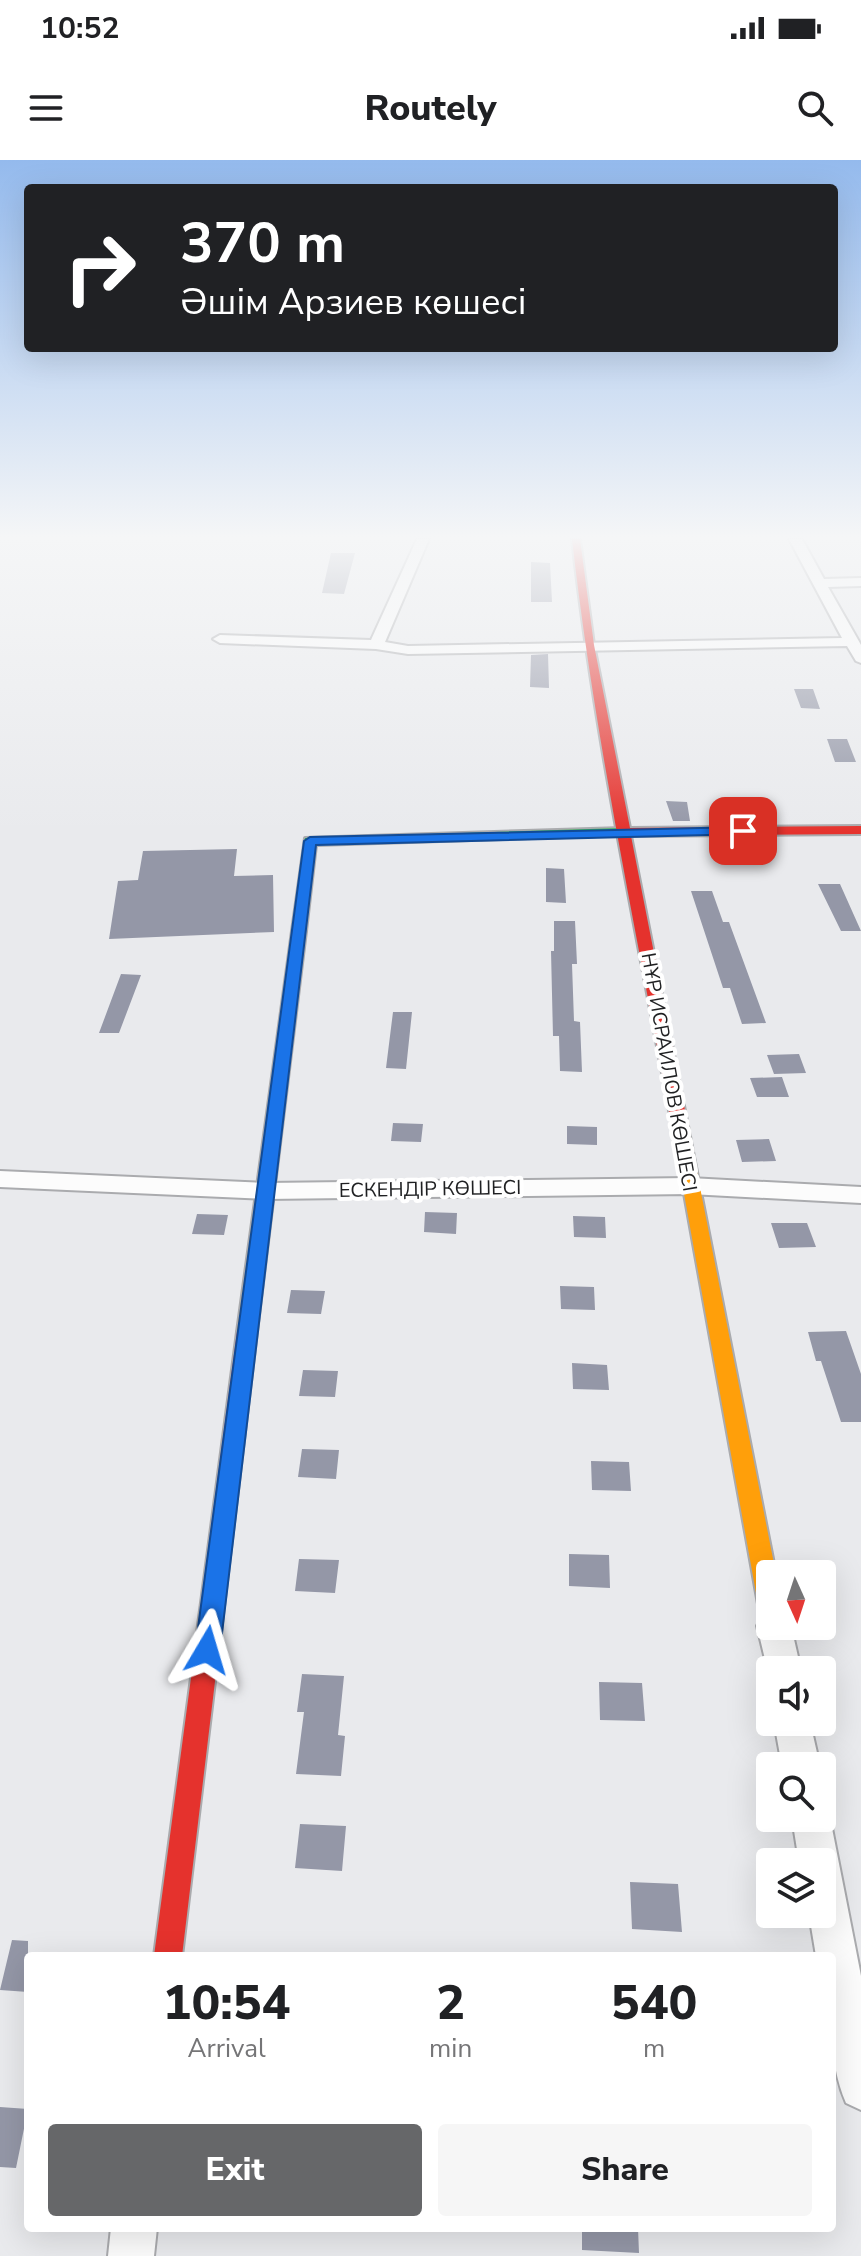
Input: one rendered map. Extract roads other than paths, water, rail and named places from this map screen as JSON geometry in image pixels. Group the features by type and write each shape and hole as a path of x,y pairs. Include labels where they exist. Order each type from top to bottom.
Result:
{"street":[{"path":"376,645 380,637"},
{"name":"НҰР ИСРАИЛОВ КӨШЕСІ","path":"588,637 762,1560"},
{"path":"220,639 376,645 408,650 768,637"},
{"path":"853,637 861,658"},
{"path":"169,1952 310,841 625,832 861,830"},
{"name":"ЕСКЕНДІР КӨШЕСІ","path":"0,1179 266,1191 690,1186 861,1195"},
{"path":"836,1928 852,1988 861,2088"},
{"path":"131,2256 134,2232"}]}
